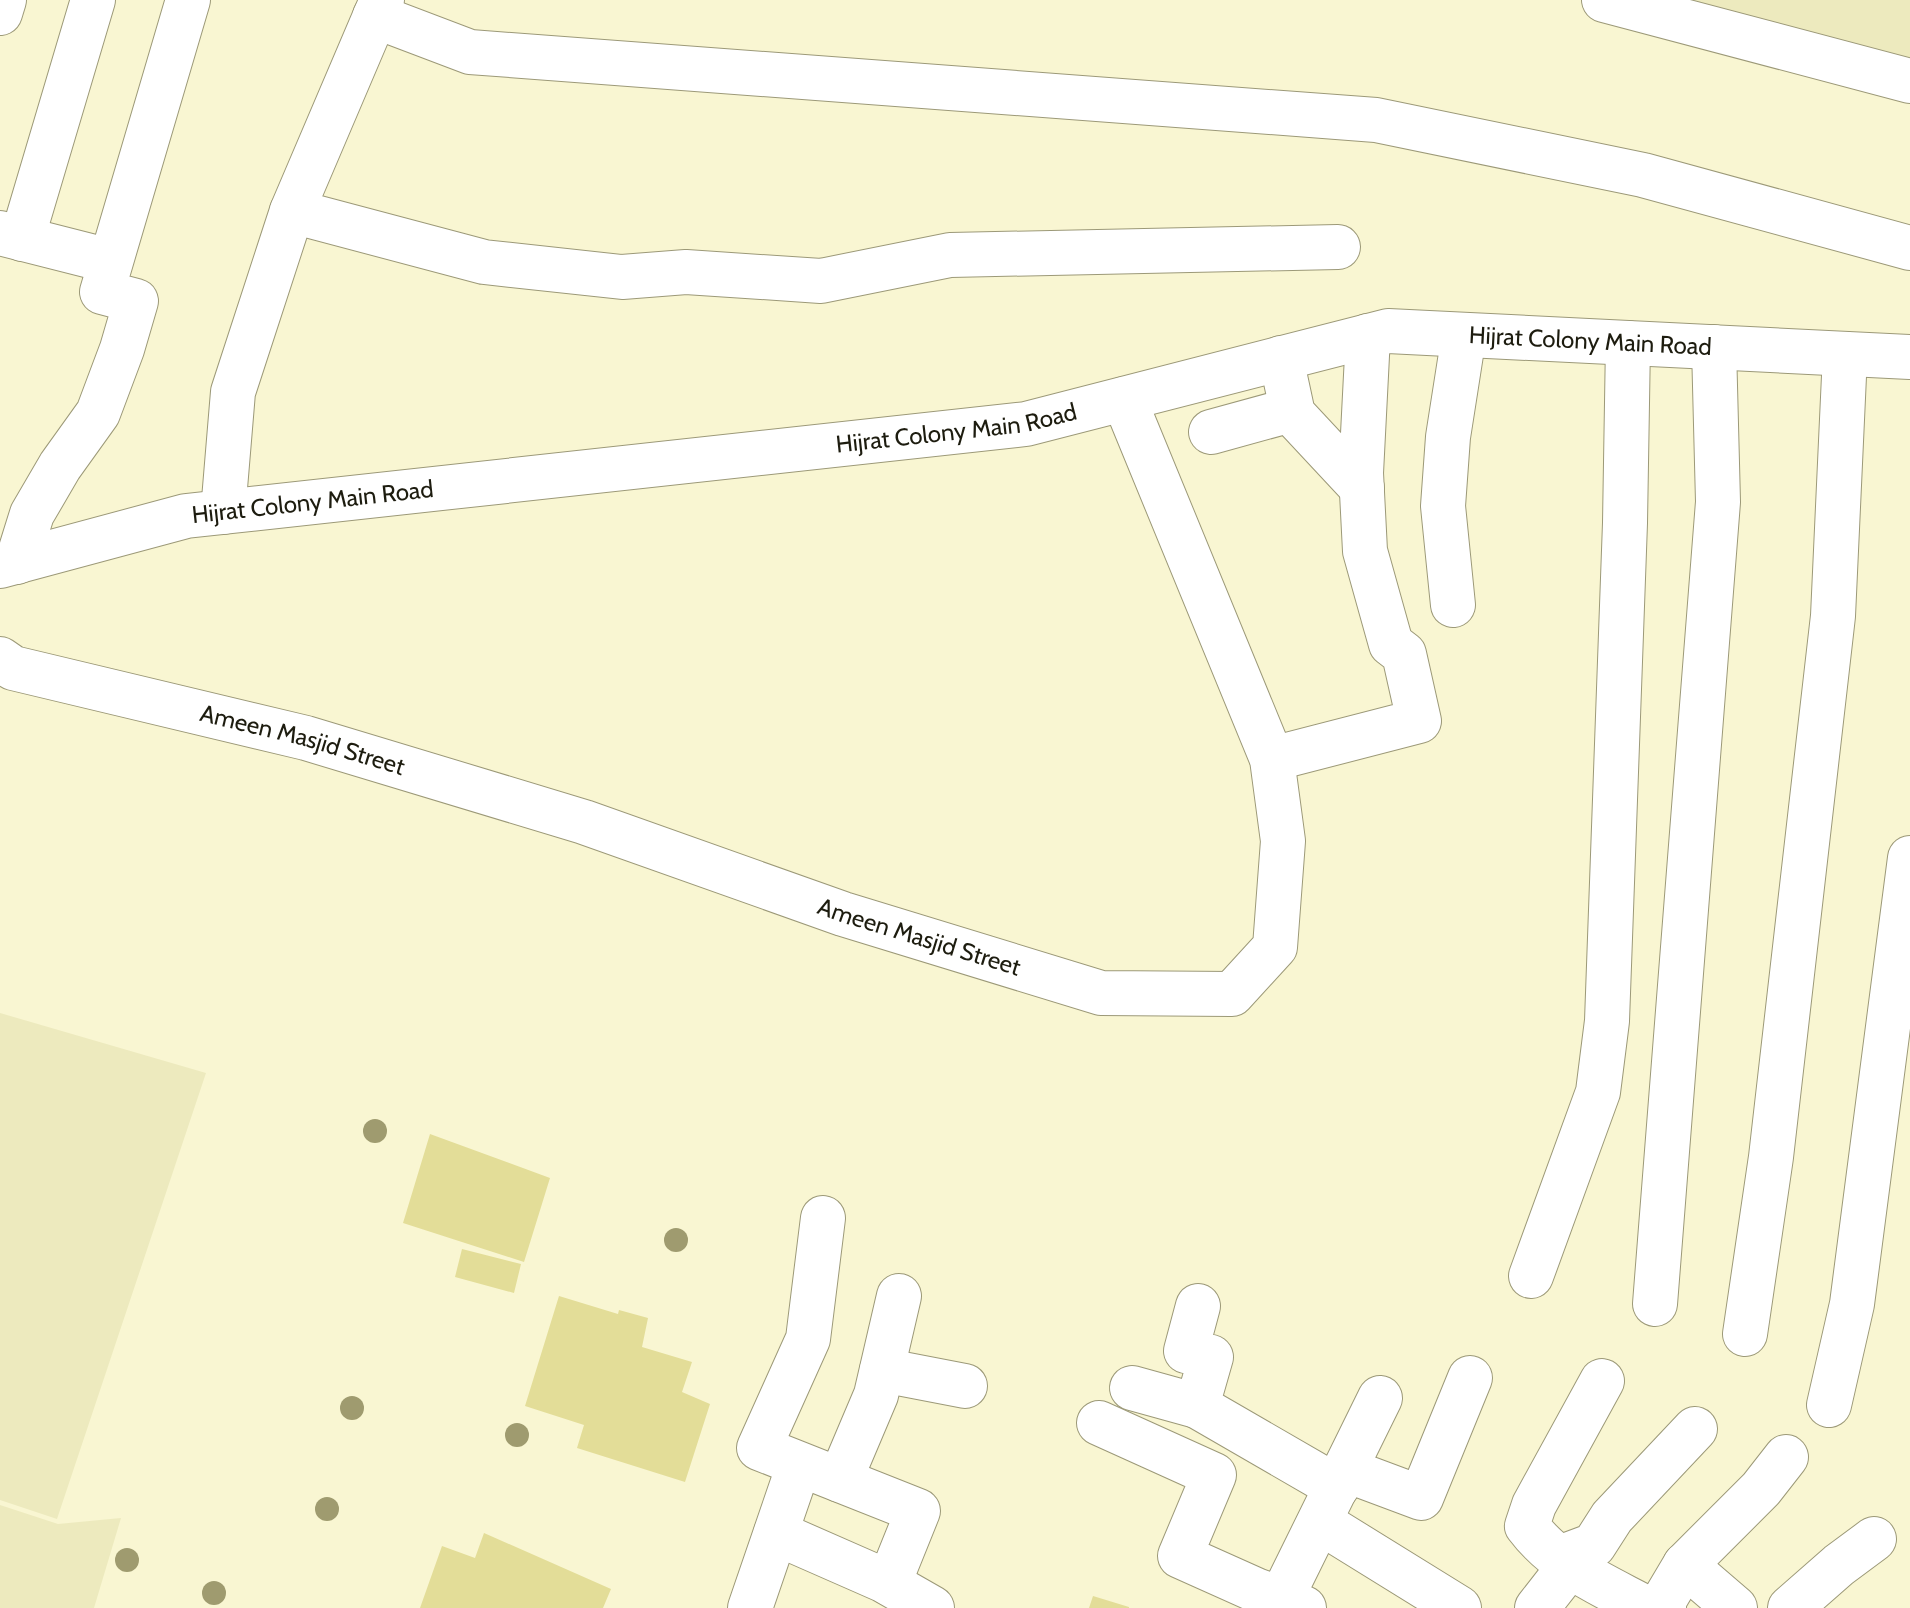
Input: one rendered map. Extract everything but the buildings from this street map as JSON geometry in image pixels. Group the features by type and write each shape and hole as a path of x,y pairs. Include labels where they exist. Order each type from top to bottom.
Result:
{"street":[{"path":"0,13 4,0"},
{"path":"93,0 11,236 110,261"},
{"path":"8,564 60,466 98,413 122,349 136,301 102,292 188,0"},
{"path":"1604,0 1910,81"},
{"path":"223,512 233,392 292,211 378,8 470,52 1376,120 1643,175 1910,248"},
{"path":"292,211 484,262 622,277 686,272 821,281 950,255 1338,247"},
{"name":"Hijrat Colony Main Road","path":"8,564 186,516 1026,424 1388,331 1910,357"},
{"path":"1453,605 1443,506 1448,437 1464,335"},
{"path":"1272,759 1419,721 1404,654 1391,644 1365,551 1362,488 1368,336"},
{"path":"1531,1276 1598,1092 1607,1021 1625,523 1628,343"},
{"path":"1655,1304 1718,502 1714,347"},
{"path":"1745,1334 1771,1157 1833,616 1845,354"},
{"path":"1281,358 1293,414 1362,488"},
{"name":"Ameen Masjid Street","path":"0,659 13,668 335,746 584,822 843,914 1101,993 1232,994 1275,947 1283,841 1272,759 1124,399"},
{"path":"1211,432 1291,410"},
{"path":"1829,1405 1852,1304 1910,858"},
{"path":"823,1218 808,1339 759,1448 918,1511 889,1583"},
{"path":"840,1480 876,1395 899,1296"},
{"path":"1197,1406 1211,1357 1186,1351 1198,1306"},
{"path":"882,1370 965,1386"},
{"path":"1334,1493 1421,1498 1470,1378"},
{"path":"1602,1381 1534,1505 1527,1526 1539,1542 1564,1563 1646,1608"},
{"path":"1132,1388 1197,1406 1334,1493 1459,1608"},
{"path":"1099,1423 1214,1475 1180,1556 1273,1601 1334,1493 1380,1398"},
{"path":"1537,1608 1564,1563 1594,1545 1612,1517 1695,1429"},
{"path":"1664,1608 1663,1602 1685,1565 1761,1489 1786,1457"},
{"path":"750,1608 799,1465"},
{"path":"776,1533 889,1583 932,1608"},
{"path":"1790,1608 1874,1539"},
{"path":"1685,1565 1735,1608"}],"shaded area":[{"path":"1604,0 1910,0 1910,81"},
{"path":"0,1013 206,1073 57,1519 0,1500"},
{"path":"0,1505 58,1524 121,1518 94,1608 0,1608"}]}
